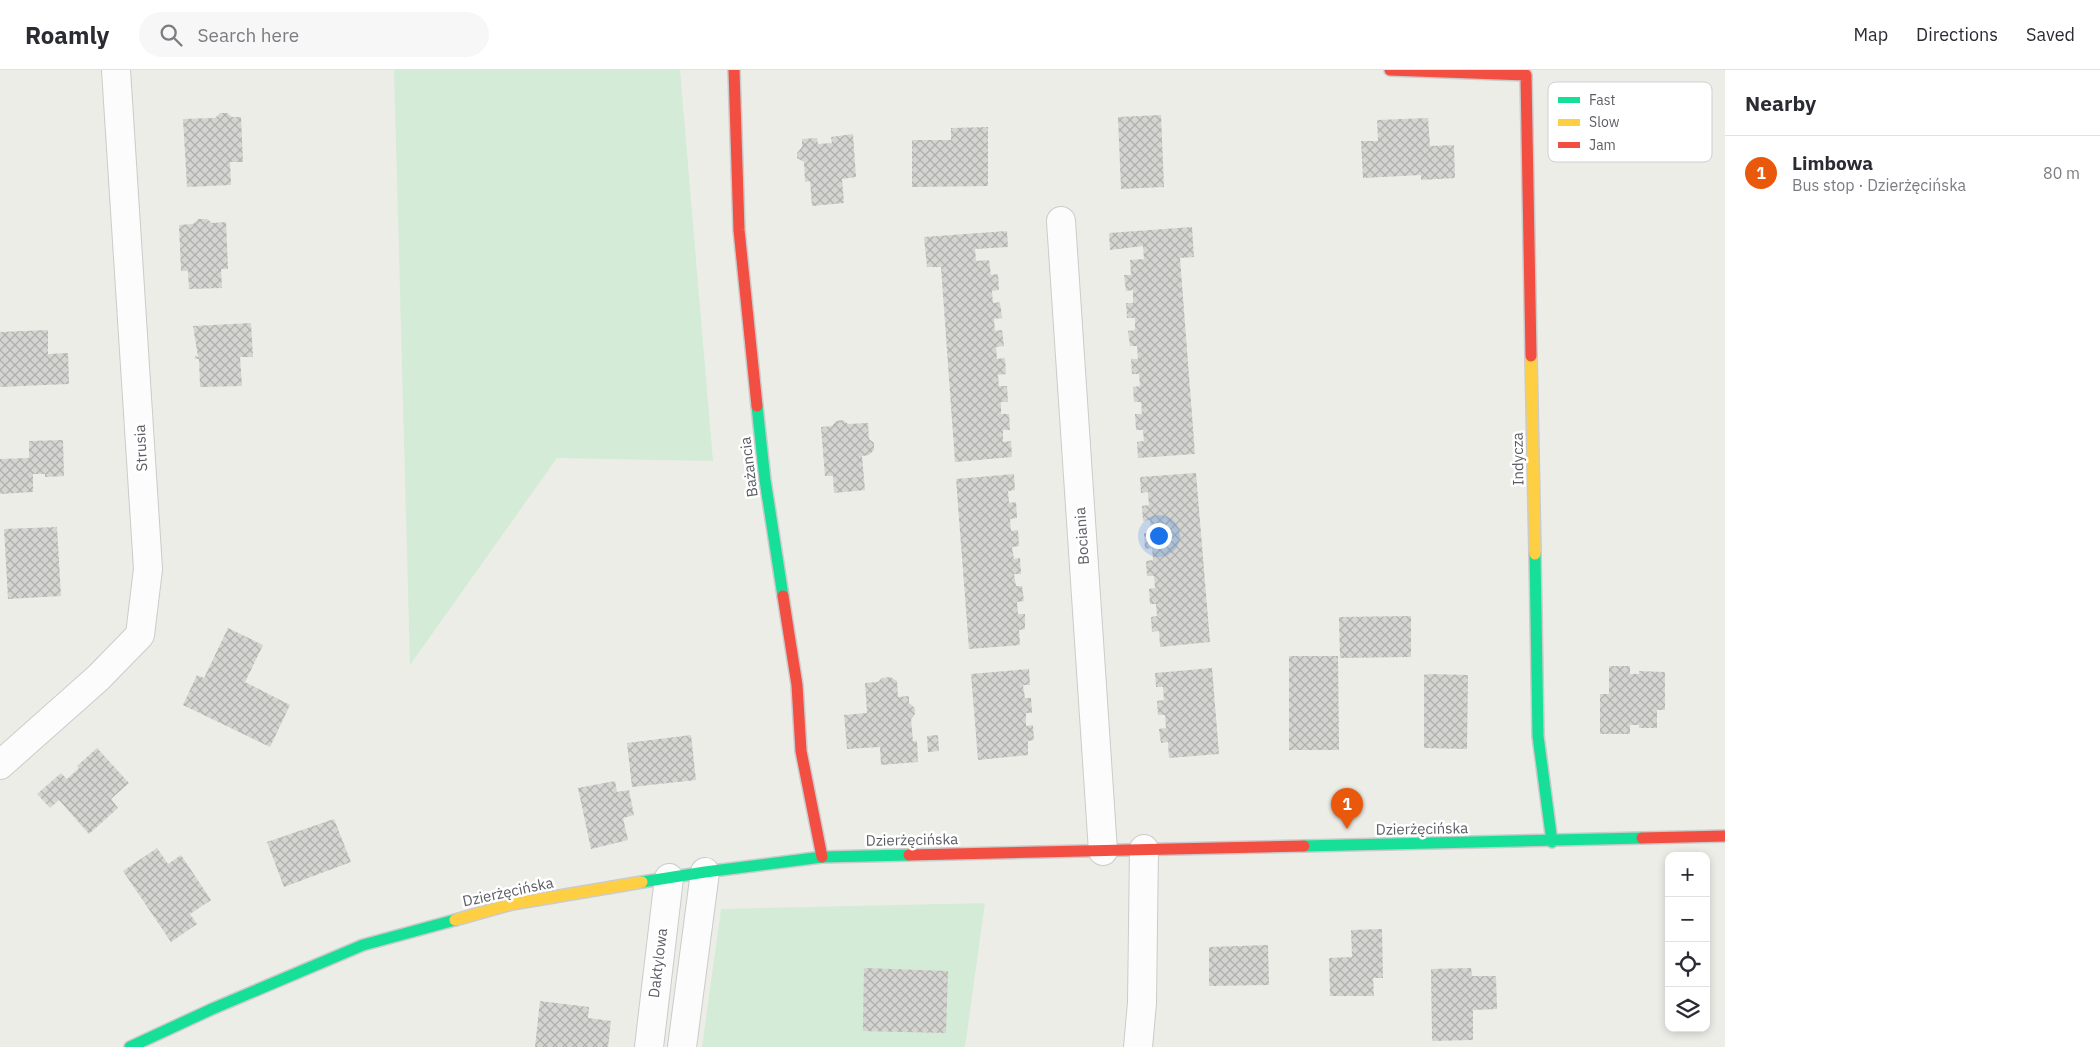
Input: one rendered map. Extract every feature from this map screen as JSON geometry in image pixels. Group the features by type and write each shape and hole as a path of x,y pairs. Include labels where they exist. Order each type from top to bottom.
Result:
{"street":[{"name":"Strusia","path":"0,765 98,678 140,635 148,569 116,70"},
{"name":"Bażancia","path":"734,70 739,230 765,480 797,685 801,751 822,858"},
{"name":"Indycza","path":"1390,70 1526,75 1538,736 1552,842"},
{"name":"Bociania","path":"1061,221 1103,851"},
{"name":"Dzierżęcińska","path":"145,1044 363,945 512,904 705,872 822,858 1144,849 1552,842 1725,836"},
{"path":"1138,1047 1142,1003 1144,849"},
{"path":"682,1047 705,872"},
{"name":"Daktylowa","path":"649,1047 668,878"}],"green space":[{"path":"394,70 680,70 713,461 557,458 410,665"},
{"path":"985,903 965,1047 702,1047 721,909"}],"building":[{"path":"220,113 227,113 232,117 241,117 243,162 230,162 231,185 187,187 183,119 215,118"},
{"path":"1161,115 1164,187 1121,189 1118,117"},
{"path":"1428,118 1430,146 1454,145 1455,178 1421,180 1421,175 1363,178 1361,141 1378,141 1377,120"},
{"path":"988,127 988,186 912,187 912,140 951,140 951,128"},
{"path":"853,134 856,177 842,179 844,203 812,206 810,181 805,182 804,162 797,158 797,153 802,147 802,139 817,138 818,144 832,143 831,137"},
{"path":"198,219 207,219 212,223 226,222 228,269 221,269 222,288 189,289 188,271 181,271 179,225 193,224"},
{"path":"1192,227 1194,257 1180,258 1195,454 1138,458 1137,442 1144,441 1143,430 1136,430 1135,414 1142,414 1141,402 1134,402 1133,387 1140,386 1139,374 1132,374 1131,359 1138,359 1137,346 1130,346 1128,331 1135,330 1135,318 1127,318 1126,303 1133,303 1133,290 1126,291 1124,275 1131,275 1130,260 1144,259 1143,246 1110,250 1109,233"},
{"path":"1007,231 1008,247 975,249 976,261 989,260 991,275 998,274 999,290 992,291 993,303 1000,302 1002,318 994,319 995,331 1002,330 1004,346 996,347 997,359 1005,358 1006,374 998,375 999,386 1007,386 1008,402 1001,402 1001,414 1009,414 1010,430 1003,430 1003,442 1011,441 1012,457 955,462 941,267 927,267 924,237"},
{"path":"251,323 253,357 240,357 242,386 200,387 199,359 195,359 195,356 198,357 193,326"},
{"path":"48,330 48,354 68,353 69,384 0,387 0,332"},
{"path":"843,420 848,424 868,423 869,439 874,443 874,450 869,455 862,456 865,490 834,493 833,476 825,476 821,427 832,426 836,421"},
{"path":"63,440 64,476 45,477 45,474 33,474 33,492 0,494 0,459 29,458 29,441"},
{"path":"1196,473 1210,642 1160,647 1159,631 1152,632 1151,617 1157,616 1156,604 1150,604 1149,589 1155,588 1154,576 1147,576 1146,561 1153,560 1152,548 1145,549 1144,533 1151,533 1150,520 1143,521 1142,506 1149,505 1148,492 1141,493 1140,477"},
{"path":"1014,474 1015,490 1008,491 1009,503 1016,502 1017,518 1010,519 1011,531 1018,530 1019,546 1012,547 1014,559 1020,558 1021,574 1014,574 1016,586 1022,586 1024,601 1017,602 1018,614 1025,614 1025,629 1019,630 1020,645 969,649 956,479"},
{"path":"57,527 61,596 8,599 4,529"},
{"path":"1411,616 1411,657 1340,658 1339,617"},
{"path":"228,628 263,645 245,682 290,705 270,747 183,705 197,675 204,678"},
{"path":"1289,656 1338,656 1339,750 1289,750"},
{"path":"1609,666 1630,666 1630,674 1639,674 1639,671 1665,672 1665,710 1657,710 1657,728 1639,728 1639,725 1630,725 1630,734 1600,734 1600,694 1609,694"},
{"path":"1212,668 1219,754 1169,758 1168,742 1161,743 1159,729 1166,728 1165,715 1158,715 1157,701 1164,700 1163,687 1156,687 1155,673"},
{"path":"1029,669 1030,685 1023,685 1025,698 1031,698 1032,713 1026,713 1026,726 1033,725 1034,740 1028,741 1028,755 978,760 971,674"},
{"path":"1424,675 1468,675 1467,749 1424,748"},
{"path":"890,677 897,681 898,697 909,696 909,703 915,708 915,714 911,719 913,741 917,741 918,762 881,765 880,747 847,749 844,715 867,713 865,683 878,682 882,678"},
{"path":"691,735 696,780 632,787 627,743"},
{"path":"938,735 939,751 928,752 927,736"},
{"path":"97,748 129,783 111,799 118,808 89,834 59,800 50,808 37,794 61,773 67,779 79,768 77,766"},
{"path":"615,781 617,792 629,790 634,815 623,818 628,840 591,849 578,788"},
{"path":"334,819 351,862 284,887 267,842"},
{"path":"157,848 168,864 181,855 211,900 190,914 197,924 171,942 123,871"},
{"path":"1382,929 1383,978 1373,978 1374,996 1330,996 1329,958 1352,957 1351,930"},
{"path":"1268,945 1269,985 1209,986 1209,947"},
{"path":"864,968 948,971 946,1033 863,1031"},
{"path":"1471,968 1472,976 1496,976 1497,1009 1473,1010 1473,1040 1432,1041 1431,969"},
{"path":"540,1001 589,1007 588,1018 611,1021 608,1047 535,1047"}],"traffic: fast":[{"path":"757,406 765,480 783,596"},
{"path":"1535,554 1538,736 1552,842"},
{"path":"1304,846 1642,838"},
{"path":"642,882 822,857 909,855"},
{"path":"130,1047 212,1009 363,945 455,920"}],"traffic: slow":[{"path":"1531,356 1535,554"},
{"path":"455,920 512,904 642,882"}],"traffic: jam":[{"path":"734,70 739,230 757,406"},
{"path":"1390,70 1526,75 1531,356"},
{"path":"783,596 797,685 801,751 822,857"},
{"path":"1642,838 1725,836"},
{"path":"909,855 1304,846"}],"place":[{"name":"Limbowa","path":"1347,829"}]}
